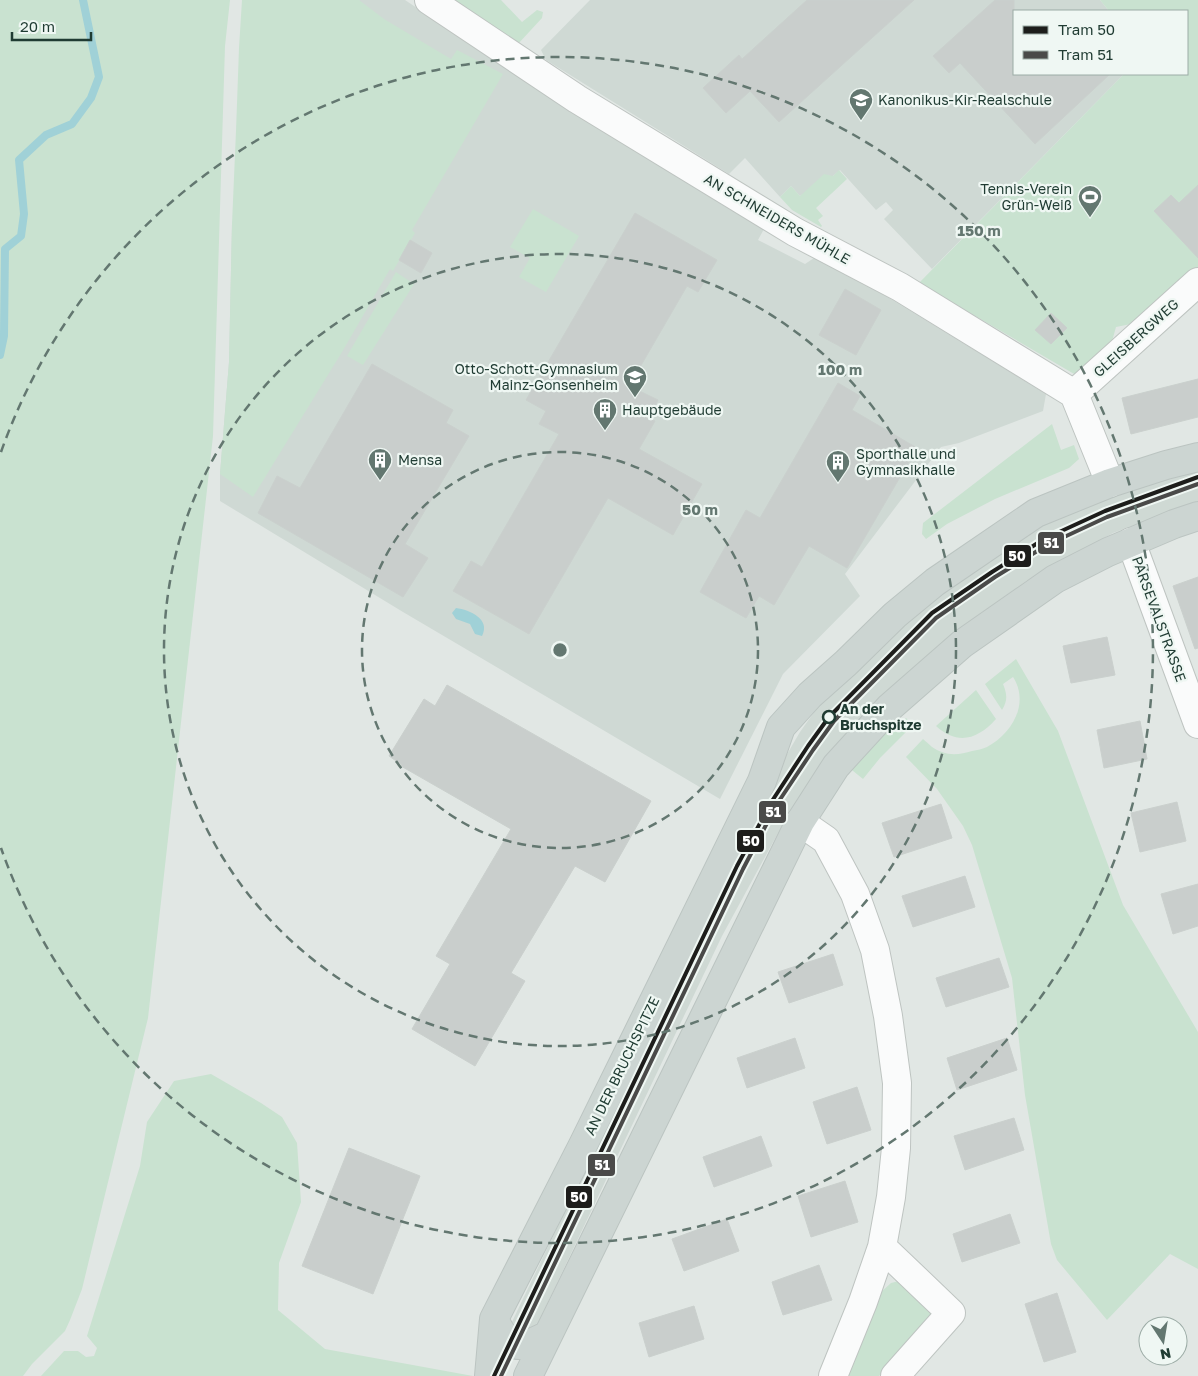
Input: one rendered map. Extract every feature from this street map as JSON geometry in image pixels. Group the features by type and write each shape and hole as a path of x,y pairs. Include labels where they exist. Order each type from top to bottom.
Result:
{"main road":[{"name":"AN DER BRUCHSPITZE","path":"489,1376 494,1319 588,1136 762,782 781,727 810,695 895,615 935,582 1036,513 1110,483 1198,457"},
{"path":"528,1376 800,822 836,766 890,707 962,644 1055,579 1108,552 1198,516"},
{"path":"494,1319 504,1337 520,1346 533,1343 548,1335"}],"street":[{"name":"AN SCHNEIDERS MÜHLE","path":"429,0 577,99 795,232 900,287 1074,394"},
{"name":"GLEISBERGWEG","path":"1074,394 1198,282"},
{"path":"1074,394 1110,483"},
{"name":"PARSEVALSTRASSE","path":"1131,542 1198,724"},
{"path":"800,822 826,840 855,894 876,950 888,1016 897,1083 896,1148 891,1197 882,1247 834,1376"},
{"path":"882,1247 951,1313 894,1376"}],"shaded area":[{"name":"Otto-Schott-Gymnasium Mainz-Gonsenheim","path":"299,0 405,0 508,69 724,206 764,229 758,240 805,264 817,256 832,263 1046,394 1043,411 959,443 941,447 845,574 860,596 783,674 720,799 403,612 220,501 220,474 229,362 232,224"},
{"name":"Kanonikus-Kir-Realschule","path":"590,0 1100,0 1108,10 1013,10 1013,75 1123,75 932,269 884,219 893,210 886,202 876,210 840,170 800,196 791,186 780,197 745,158 729,174 546,60 541,50"},
{"path":"1198,466 1198,501 1113,533 1026,581 970,621 934,650 892,691 822,769 790,811 722,936 537,1325 524,1332 514,1328 511,1324 769,785 800,732 822,701 905,616 1031,529 1096,499"}],"green space":[{"path":"0,0 230,0 225,46 213,436 148,1018 82,1289 65,1331 32,1364 23,1376 0,1376"},
{"path":"242,0 359,0 384,19 451,59 457,50 503,74 412,230 415,233 393,271 390,269 342,352 253,497 220,474 229,362 232,224"},
{"path":"452,0 501,0 522,22 537,10 543,12 542,18 518,44"},
{"name":"Tennis-Verein Grün-Weiß","path":"1100,0 1198,0 1198,268 1141,322 1116,327 1109,352 1081,378 919,283 1123,75 1188,75 1188,10 1108,10"},
{"path":"839,170 847,179 816,208 823,216 818,220 821,227 792,210 780,197 791,186 800,196 824,174 833,176"},
{"path":"533,209 579,236 546,292 519,277 530,258 510,247"},
{"path":"396,272 414,284 363,365 347,356"},
{"path":"1052,424 1061,450 1074,445 1079,459 1069,468 995,499 947,524 926,539 922,534 923,523"},
{"path":"1016,659 1058,731 1123,905 1198,1032 1198,1269 1170,1254 1107,1320 1057,1260 1051,1244 1025,1095 1012,978 972,845 963,826 937,789 906,757 923,739 939,751 957,754 985,748 1004,734 1016,717 1019,707 1018,687 1013,677 1003,684 1006,697 1002,710 985,684"},
{"path":"976,690 996,719 989,726 968,738 960,738 944,732 936,726"},
{"path":"906,718 913,725 880,758 863,779 847,766 883,732"},
{"path":"211,1074 282,1117 297,1143 301,1202 279,1263 278,1310 325,1349 473,1376 41,1376 64,1351 78,1351 86,1357 94,1356 97,1348 87,1336 140,1166 147,1122 174,1081"},
{"path":"899,1281 933,1313 931,1320 879,1376 845,1376 880,1293 891,1283"}],"water":[{"path":"456,608 478,616 484,625 482,636 475,634 470,624 456,619 452,613"}],"building":[{"path":"807,0 914,0 779,122 750,91 726,113 703,88 739,55 742,59"},
{"path":"995,0 1014,0 1013,75 1109,75 1035,144 960,63 949,73 933,56"},
{"path":"1198,185 1198,258 1154,211 1171,195 1179,203"},
{"name":"Hauptgebäude","path":"635,213 717,260 698,292 687,286 629,386 658,400 649,418 655,421 639,449 702,484 673,535 608,498 529,634 453,591 471,561 482,567 559,434 539,424 546,411 526,400"},
{"path":"410,240 432,253 421,273 399,260"},
{"path":"845,289 881,310 856,355 819,335"},
{"path":"1051,313 1067,328 1051,344 1035,330"},
{"name":"Mensa","path":"372,364 453,410 446,423 469,436 405,544 428,558 403,597 258,513 277,476 300,488"},
{"path":"1198,379 1198,417 1131,434 1122,398"},
{"name":"Sporthalle und Gymnasikhalle","path":"838,383 860,396 852,410 917,448 847,568 809,546 774,605 759,596 746,618 700,592 746,510 760,518"},
{"path":"1198,577 1198,648 1195,649 1173,586"},
{"path":"1107,637 1115,675 1071,683 1063,646"},
{"path":"447,685 651,801 605,882 575,866 511,973 525,981 475,1066 412,1029 450,964 436,956 511,829 401,766 389,756 424,699 435,706"},
{"path":"1140,721 1147,759 1104,768 1097,730"},
{"path":"1177,802 1186,841 1140,852 1131,813"},
{"path":"941,804 952,838 894,857 882,823"},
{"path":"965,876 975,907 913,927 902,896"},
{"path":"1198,884 1198,926 1173,934 1161,894"},
{"path":"833,954 843,985 789,1003 778,972"},
{"path":"999,958 1009,987 946,1007 936,978"},
{"path":"795,1038 805,1068 747,1088 737,1058"},
{"path":"1007,1038 1017,1070 957,1090 947,1058"},
{"path":"857,1087 871,1130 827,1144 813,1102"},
{"path":"1014,1118 1024,1150 965,1170 954,1136"},
{"path":"761,1136 772,1166 714,1187 703,1157"},
{"path":"349,1148 420,1176 373,1294 302,1266"},
{"path":"845,1181 858,1222 811,1237 798,1196"},
{"path":"1010,1214 1020,1243 962,1262 953,1234"},
{"path":"727,1219 739,1251 684,1271 672,1239"},
{"path":"819,1265 832,1300 783,1315 772,1282"},
{"path":"1057,1293 1076,1352 1044,1362 1025,1304"},
{"path":"694,1306 704,1339 649,1357 639,1323"}],"waterway":[{"path":"0,355 4,336 5,249 21,236 24,214 19,160 46,135 72,124 91,98 99,77 83,0"}],"tram line":[{"name":"50","path":"494,1376 737,866 772,801 829,717 932,613 992,572 1044,539 1105,511 1198,477"},
{"name":"51","path":"501,1376 743,869 777,804 834,721 936,618 995,577 1047,545 1107,517 1198,484"}],"place":[{"name":"Kanonikus-Kir-Realschule","path":"861,121"},
{"name":"Tennis-Verein Grün-Weiß","path":"1090,218"},
{"name":"Otto-Schott-Gymnasium Mainz-Gonsenheim","path":"635,398"},
{"name":"Hauptgebäude","path":"605,431"},
{"name":"Mensa","path":"380,481"},
{"name":"Sporthalle und Gymnasikhalle","path":"838,483"},
{"name":"An der Bruchspitze","path":"829,717"}]}
